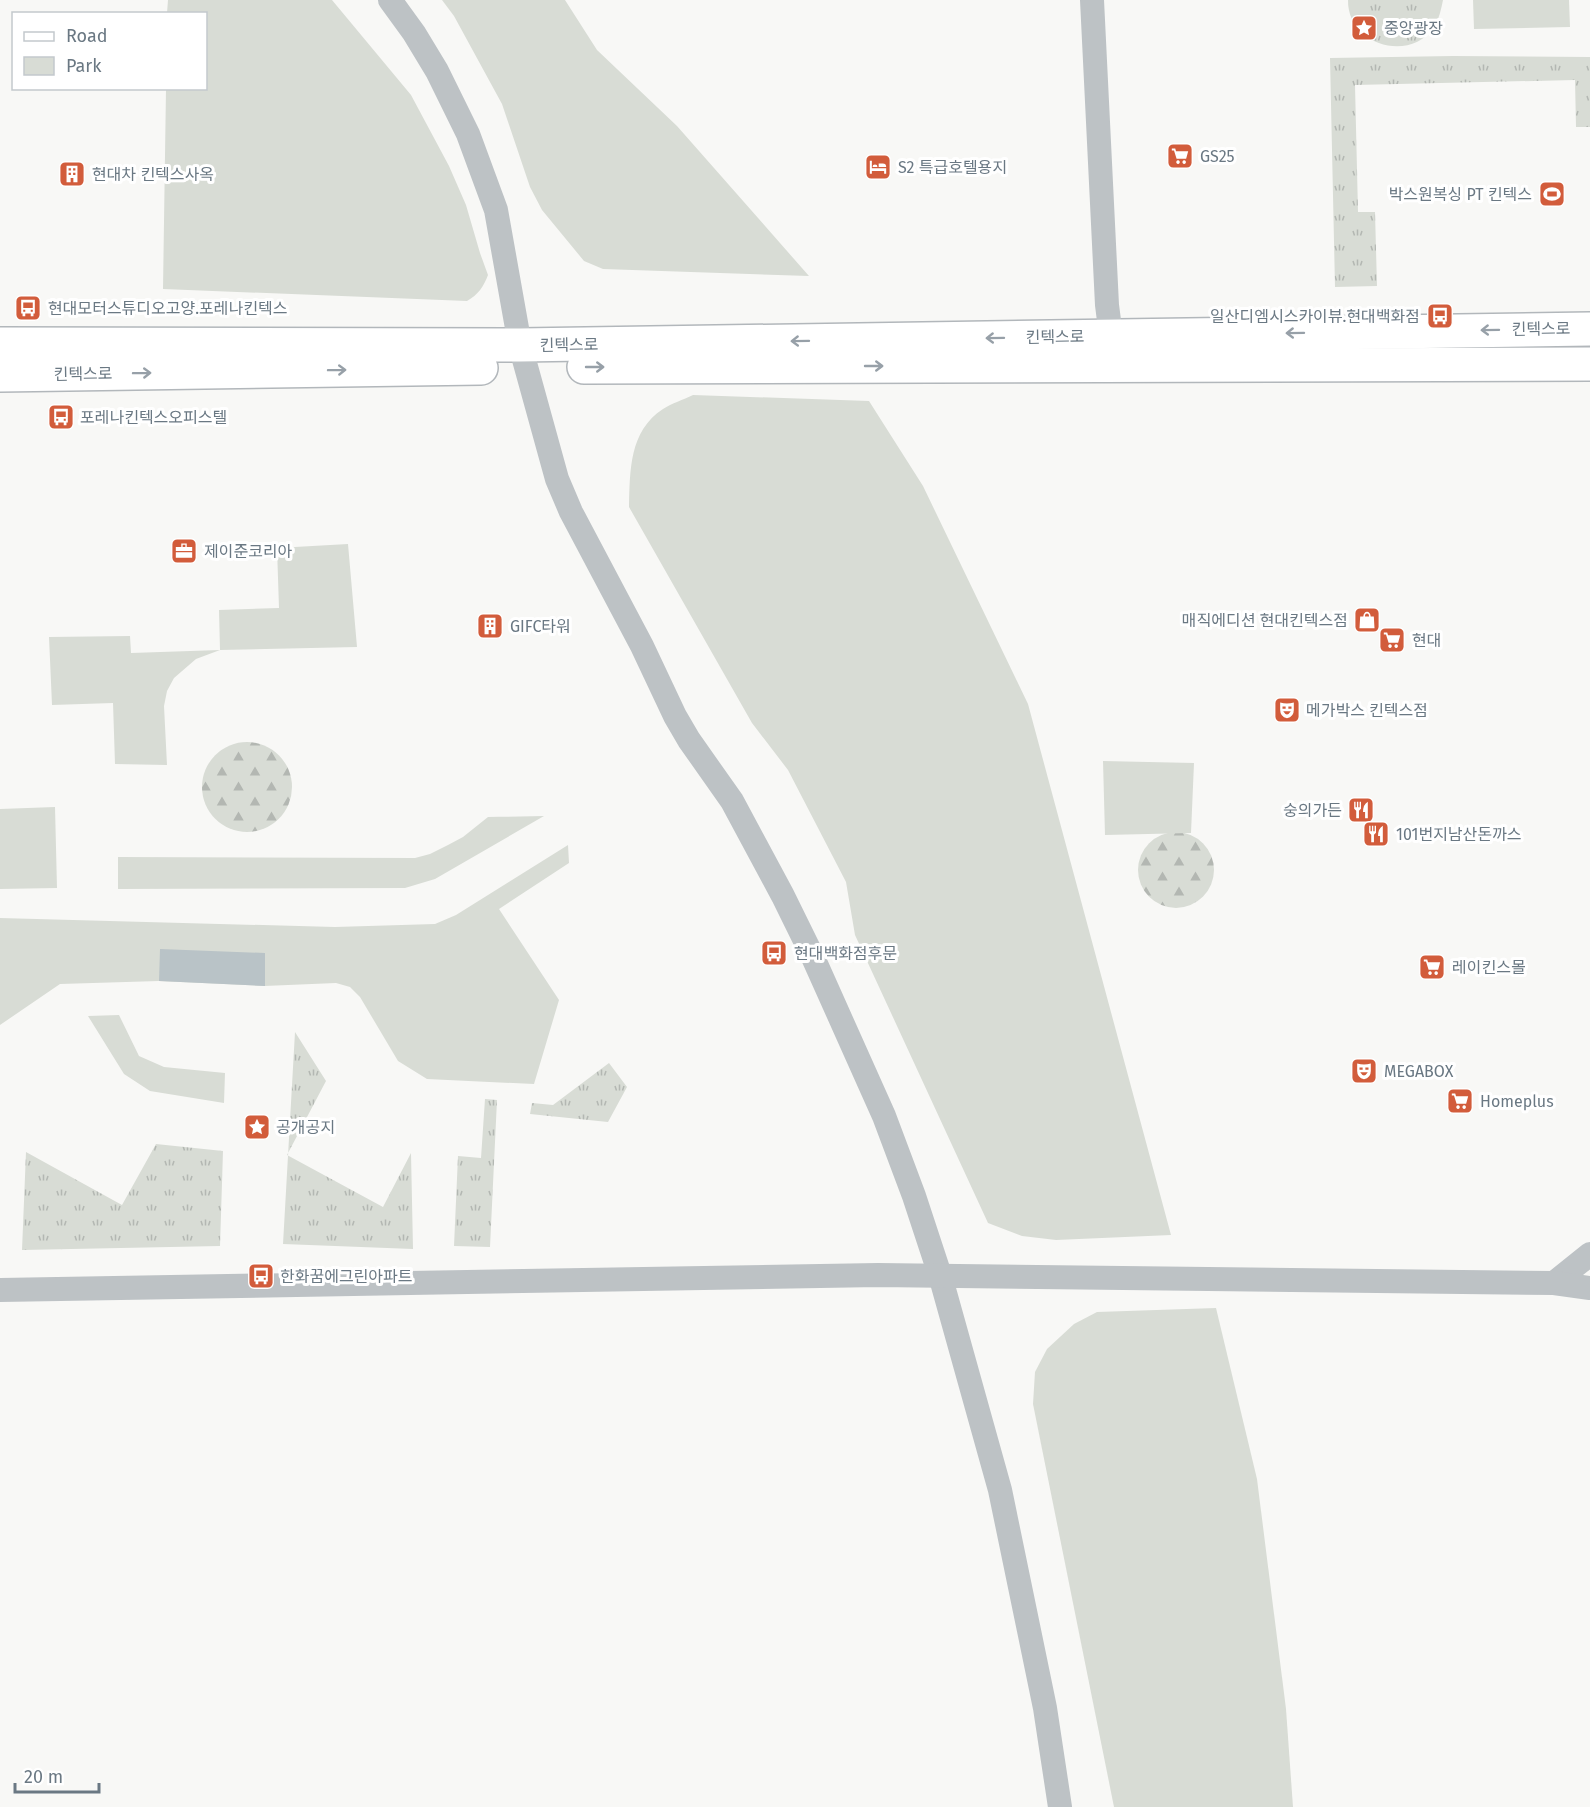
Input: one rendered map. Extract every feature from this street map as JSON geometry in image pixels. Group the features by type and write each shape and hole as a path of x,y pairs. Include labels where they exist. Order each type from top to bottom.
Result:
{"main road":[{"name":"킨텍스로","path":"0,375 1111,336 1580,325"},
{"name":"킨텍스로","path":"0,344 523,356 1582,370"}],"street":[{"name":"킨텍스로","path":"390,0 437,71 468,134 496,210 523,356"},
{"path":"1092,0 1107,305 1111,336"},
{"path":"523,356 557,479 571,512 642,646 675,716 732,801 783,896 884,1116 940,1275 1000,1490 1045,1708 1059,1807"},
{"path":"1554,1283 1590,1254"},
{"path":"0,1290 940,1275 1554,1283 1590,1288"}],"green space":[{"path":"168,0 332,0 411,95 449,166 466,205 488,275 477,293 467,301 163,289 166,90 207,90 207,12 167,12"},
{"path":"442,0 565,0 597,50 677,126 809,276 603,269 584,261 542,210 530,187 502,104 454,16"},
{"path":"1348,0 1443,0 1436,24 1423,38 1410,45 1396,46 1381,44 1368,38 1350,15"},
{"path":"1473,0 1569,0 1570,27 1474,29"},
{"path":"1590,57 1590,127 1576,127 1575,80 1355,85 1358,212 1375,212 1377,286 1335,287 1330,58"},
{"path":"693,395 869,401 923,486 1028,704 1171,1235 1056,1240 1022,1236 988,1223 855,935 846,882 788,770 752,723 629,507 631,466 643,429 663,409"},
{"path":"348,544 357,647 220,650 219,610 279,608 277,548"},
{"path":"130,636 131,653 220,650 196,659 174,678 167,691 164,706 167,765 115,764 113,703 52,705 49,637"},
{"path":"247,742 264,746 279,755 288,770 292,787 288,804 279,819 264,828 247,832 230,828 215,819 206,804 202,787 206,770 215,755 230,746"},
{"path":"1103,761 1194,763 1191,833 1105,835"},
{"path":"55,807 57,888 0,889 0,809"},
{"path":"544,816 435,879 405,888 118,889 118,857 415,858 430,854 463,837 488,817"},
{"path":"1184,832 1197,838 1208,849 1214,862 1212,885 1197,902 1184,908 1168,908 1155,902 1140,885 1138,862 1144,849 1161,834"},
{"path":"568,845 569,863 499,909 559,1000 534,1084 427,1079 398,1061 360,997 350,987 336,983 264,986 159,981 60,984 0,1025 0,918 335,927 435,924 456,915"},
{"path":"119,1015 139,1056 164,1067 225,1073 224,1103 150,1091 124,1074 88,1016"},
{"path":"295,1032 326,1081 288,1153"},
{"path":"609,1063 627,1087 608,1122 530,1114 532,1103 553,1105"},
{"path":"485,1099 497,1100 490,1247 454,1246 458,1156 481,1158"},
{"path":"156,1144 223,1151 220,1246 22,1250 26,1152 122,1205"},
{"path":"411,1153 413,1249 283,1244 288,1156 383,1207"},
{"path":"1216,1308 1257,1479 1286,1709 1293,1807 1114,1807 1033,1404 1035,1372 1047,1349 1074,1324 1097,1312"}],"shaded area":[{"path":"160,949 265,953 265,986 159,981"}],"place":[{"name":"중앙광장","path":"1364,28"},
{"name":"GS25","path":"1180,156"},
{"name":"S2 특급호텔용지","path":"878,167"},
{"name":"현대차 킨텍스사옥","path":"72,174"},
{"name":"박스원복싱 PT 킨텍스","path":"1552,194"},
{"name":"현대모터스튜디오고양.포레나킨텍스","path":"28,308"},
{"name":"일산디엠시스카이뷰.현대백화점","path":"1440,316"},
{"name":"포레나킨텍스오피스텔","path":"61,417"},
{"name":"제이준코리아","path":"184,551"},
{"name":"매직에디션 현대킨텍스점","path":"1367,620"},
{"name":"GIFC타워","path":"490,626"},
{"name":"현대","path":"1392,640"},
{"name":"메가박스 킨텍스점","path":"1287,710"},
{"name":"숭의가든","path":"1361,810"},
{"name":"101번지남산돈까스","path":"1376,834"},
{"name":"현대백화점후문","path":"774,953"},
{"name":"레이킨스몰","path":"1432,967"},
{"name":"MEGABOX","path":"1364,1071"},
{"name":"Homeplus","path":"1460,1101"},
{"name":"공개공지","path":"257,1127"},
{"name":"한화꿈에그린아파트","path":"261,1276"}]}
